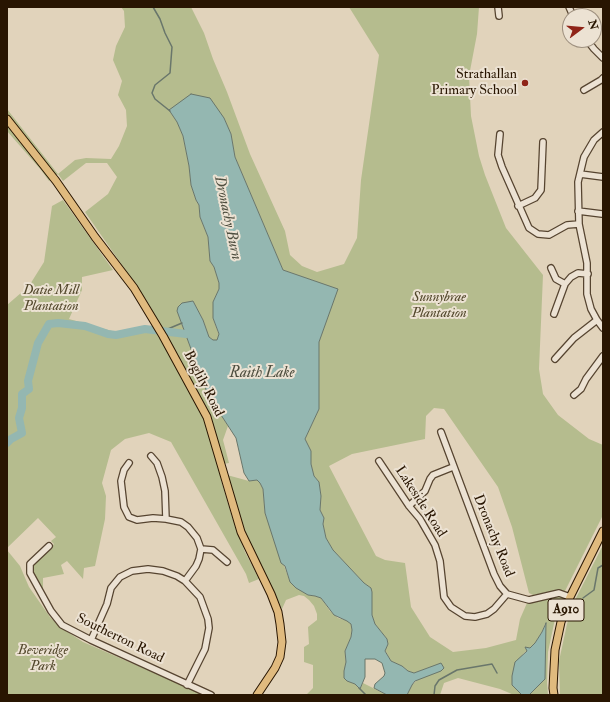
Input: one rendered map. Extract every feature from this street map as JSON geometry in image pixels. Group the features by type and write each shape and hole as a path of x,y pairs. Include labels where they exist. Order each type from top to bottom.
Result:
{"main road":[{"name":"Boglily Road","path":"7,119 56,181 95,237 134,288 163,336 207,417 241,532 271,594 278,612 282,642 280,657 275,668 257,695"},
{"name":"A910","path":"554,695 555,650 561,622 570,597 603,531"}],"street":[{"path":"498,7 499,16"},
{"path":"593,48 603,58"},
{"path":"584,90 603,78"},
{"path":"603,132 594,140 584,157 578,182 579,224 588,274 586,294 591,309 603,328"},
{"path":"500,134 498,155 502,168 529,228 538,234 549,235 567,225 579,224"},
{"path":"518,206 535,198 541,190 543,142"},
{"path":"580,174 603,177"},
{"path":"578,211 602,214"},
{"path":"551,268 556,279 565,284"},
{"path":"554,314 565,284 571,276 588,274"},
{"path":"555,360 574,338 597,320"},
{"path":"574,395 581,389 586,378 603,356"},
{"name":"Dronachy Road","path":"441,432 453,467 500,586 507,594 529,598 559,593 570,597"},
{"path":"152,456 157,463 162,477 165,491 166,519"},
{"name":"Lakeside Road","path":"379,461 409,506 420,519 435,545 440,561 444,597 451,607 465,616 481,616 487,614 507,594"},
{"path":"129,463 124,470 121,481 124,507 129,517 137,520 153,518 181,522 188,526 197,538 201,549 196,566 185,581"},
{"path":"409,506 425,491 433,475 453,467"},
{"name":"Southerton Road","path":"49,546 30,564 30,573 50,611 62,624 91,640 211,695"},
{"path":"201,549 212,550 227,562"},
{"path":"91,640 107,604 111,588 115,582 126,574 139,570 155,570 170,573 185,581 198,594 204,604 208,619 209,628 205,649 188,685"}],"green space":[{"name":"Sunnybrae Plantation","path":"121,7 191,7 204,33 250,154 285,231 290,255 302,266 317,272 344,264 357,238 361,180 379,55 349,7 479,7 477,34 469,76 471,116 479,156 506,228 543,275 539,369 543,394 558,415 589,439 603,445 603,515 565,591 559,590 533,595 529,593 512,527 498,487 444,409 434,408 426,416 425,439 352,454 329,466 376,556 385,560 405,563 411,607 430,637 453,652 486,648 516,640 520,619 527,603 559,595 564,598 555,619 548,652 548,695 528,695 545,679 545,624 535,643 523,654 512,685 522,695 514,695 500,689 458,678 444,683 440,695 407,695 412,685 431,667 414,673 391,661 385,650 388,644 387,639 375,624 372,615 371,588 364,583 333,550 326,538 323,524 324,518 320,510 321,496 319,482 314,476 311,464 311,451 305,439 319,409 319,342 337,289 283,270 235,157 231,134 224,118 169,110 177,122 183,136 191,185 199,205 200,217 208,237 210,261 214,267 219,283 219,289 213,302 213,318 219,335 217,340 213,340 209,337 203,320 193,301 177,311 208,395 228,426 223,440 229,463 223,464 207,408 147,301 85,212 108,194 117,177 107,163 86,163 63,181 58,174 75,160 86,158 111,159 119,146 127,126 126,110 118,95 122,81 113,60 116,46 125,27 124,11"},
{"path":"7,109 58,174 49,181 7,131"},
{"name":"Datie Mill Plantation","path":"63,200 113,270 82,277 82,290 69,319 112,331 122,337 144,331 157,332 196,400 207,426 232,517 245,552 259,579 249,583 246,574 171,442 149,433 125,439 111,450 102,483 106,496 105,519 95,566 84,568 83,579 67,561 61,565 64,574 43,578 43,593 33,573 33,566 54,544 51,541 56,537 38,518 7,548 7,305 29,286 44,262 52,206"},
{"path":"227,475 249,481 257,480 260,483 263,489 265,513 290,582 308,595 321,598 330,611 338,618 348,621 351,624 351,637 345,651 346,662 344,675 347,681 355,684 360,689 363,683 387,695 306,695 313,688 313,665 304,662 304,647 309,644 308,627 317,620 317,614 314,606 309,600 304,596 299,595 286,600 282,609 242,525"},
{"path":"603,545 603,695 560,695 559,661 567,624 574,602"},
{"name":"Beveridge Park","path":"7,550 20,566 29,587 50,617 60,627 83,642 205,695 7,695"}],"water":[{"name":"Raith Lake","path":"191,94 210,98 224,118 231,134 235,157 283,270 338,289 319,342 319,409 305,439 311,451 311,464 314,476 319,482 321,496 320,510 324,518 323,524 326,538 333,550 364,583 371,588 372,615 375,624 387,639 388,644 385,651 391,661 414,673 441,663 444,668 441,671 415,681 407,695 387,695 374,688 375,684 384,676 385,673 382,663 375,659 365,659 365,677 360,689 355,684 344,678 346,662 345,651 351,637 351,624 334,615 321,598 308,595 296,588 290,582 285,566 281,563 265,513 263,489 257,480 249,481 244,473 236,438 208,395 177,311 178,307 182,303 193,301 203,320 209,337 213,340 217,340 219,334 213,318 213,302 219,289 219,283 214,267 210,261 208,237 200,217 199,205 191,185 183,136 177,122 169,110"},
{"path":"546,623 545,679 529,695 522,695 512,685 515,662 527,651 525,647 530,648 535,643"}],"waterway":[{"name":"Dronachy Burn","path":"153,7 172,47 170,73 155,85 152,93 155,99 170,111"},
{"path":"7,443 22,433 19,418 22,408 22,394 29,389 28,381 38,343 49,324 58,323 85,326 108,334 116,335 145,329 186,334"},
{"path":"163,331 182,323"},
{"path":"583,598 594,590 598,568 603,565"},
{"path":"434,695 435,686 439,680 457,670 492,664 497,673"},
{"path":"359,688 366,695"}],"place":[{"name":"Strathallan Primary School","path":"525,83"}]}
